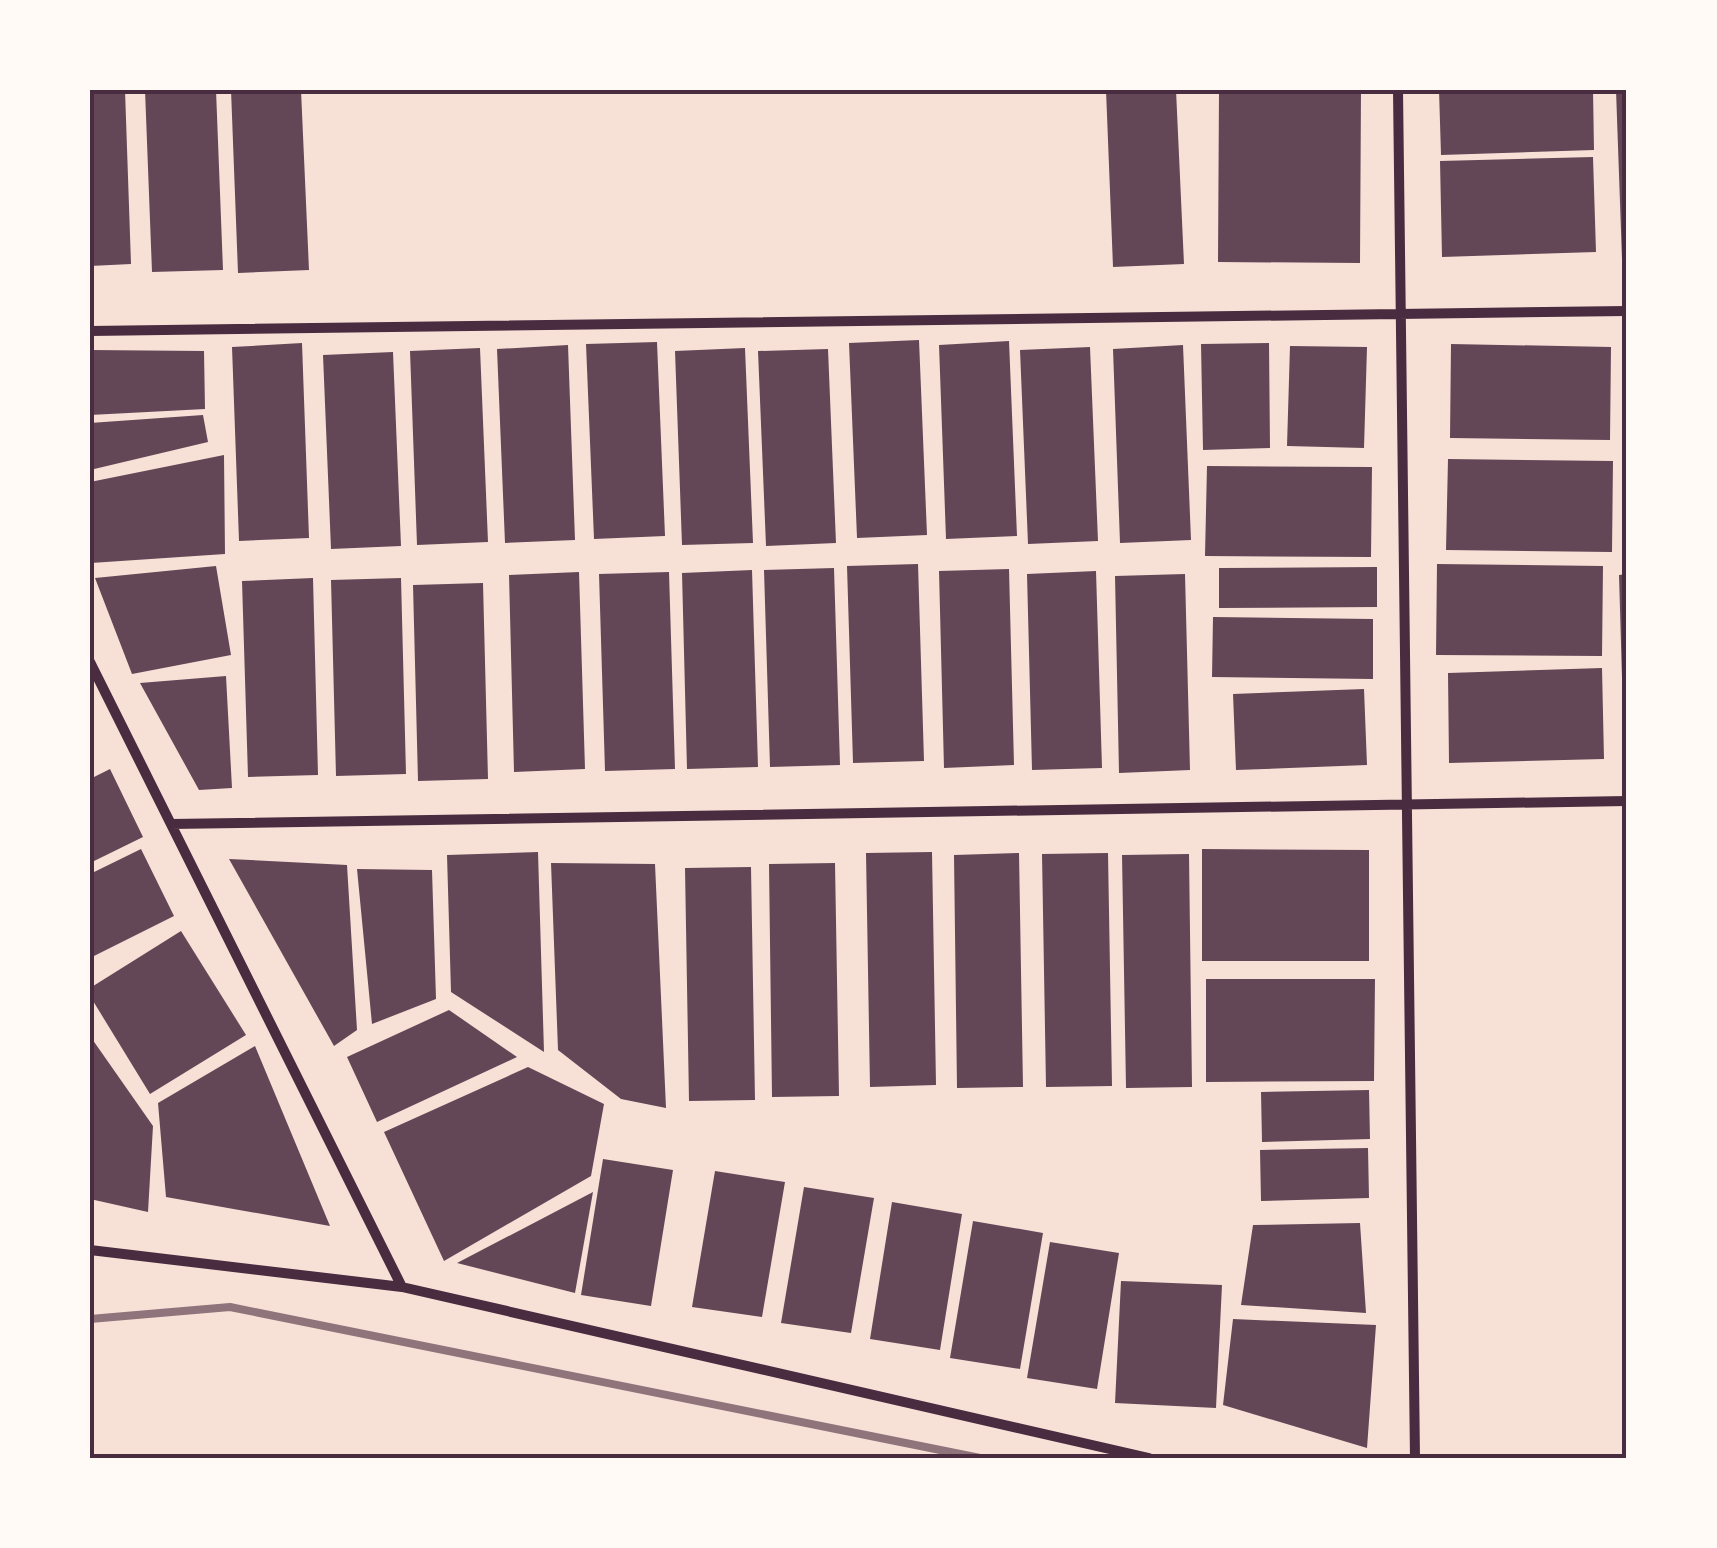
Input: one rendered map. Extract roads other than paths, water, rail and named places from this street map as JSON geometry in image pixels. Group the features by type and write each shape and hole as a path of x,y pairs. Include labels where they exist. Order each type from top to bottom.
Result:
{"street":[{"path":"1398,90 1415,1458"},
{"path":"90,331 1627,311"},
{"path":"90,662 402,1287"},
{"path":"171,824 1627,801"},
{"path":"90,1250 402,1287 1149,1458"}],"railway":[{"path":"90,1319 230,1307 980,1458"}]}
